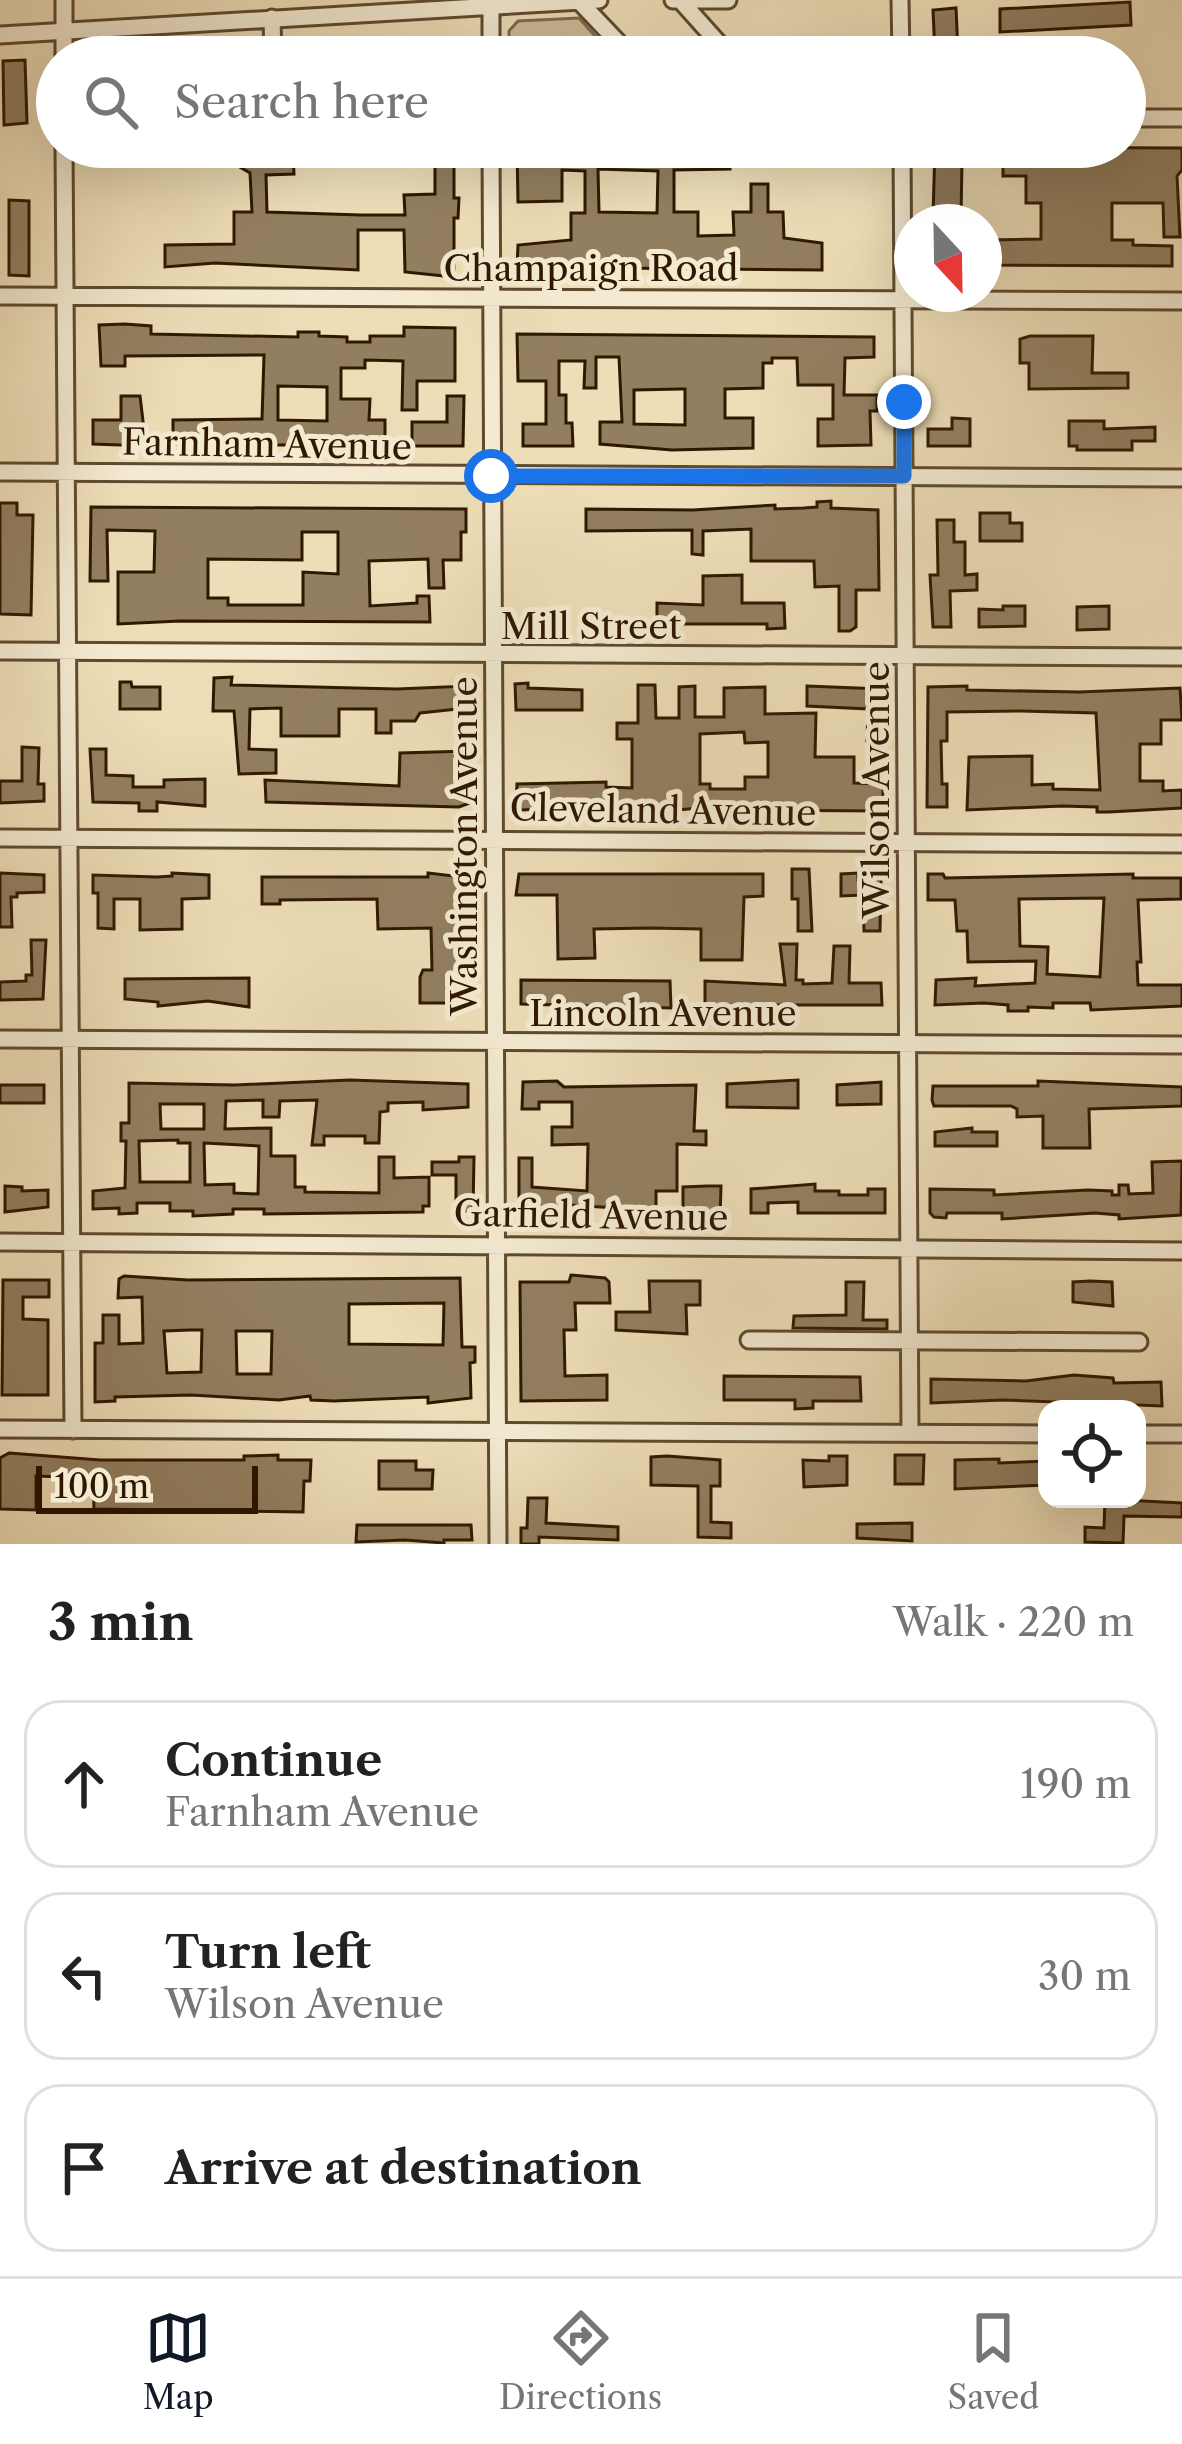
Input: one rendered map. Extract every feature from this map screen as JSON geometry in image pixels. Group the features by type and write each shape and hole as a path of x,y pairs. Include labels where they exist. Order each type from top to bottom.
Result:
{"street":[{"path":"64,0 64,36"},
{"path":"579,0 612,36"},
{"path":"0,35 599,0"},
{"path":"670,0 728,0"},
{"path":"680,0 712,36"},
{"path":"900,0 901,36"},
{"path":"491,5 491,36"},
{"path":"272,18 273,36"},
{"path":"1146,118 1182,118"},
{"path":"64,168 73,1430"},
{"name":"Washington Avenue","path":"491,168 498,1544"},
{"name":"Wilson Avenue","path":"902,168 902,204"},
{"name":"Champaign Road","path":"0,296 894,300"},
{"name":"Champaign Road","path":"1002,300 1182,301"},
{"name":"Wilson Avenue","path":"903,312 910,1433"},
{"name":"Farnham Avenue","path":"0,472 1182,478"},
{"name":"Mill Street","path":"0,651 1182,657"},
{"name":"Cleveland Avenue","path":"0,838 1182,844"},
{"name":"Lincoln Avenue","path":"0,1039 1182,1045"},
{"name":"Garfield Avenue","path":"0,1242 1182,1251"},
{"path":"749,1340 1139,1342"},
{"path":"0,1429 1038,1434"},
{"path":"1146,1434 1182,1434"}],"shaded area":[{"path":"579,18 595,36 509,36 518,21"}],"building":[{"path":"1130,2 1131,25 1000,32 1000,9"},
{"path":"956,8 957,36 934,36 933,10"},
{"path":"25,60 27,123 4,125 3,61"},
{"path":"1146,148 1182,148 1182,170 1177,176 1180,237 1164,237 1163,203 1112,203 1112,240 1172,246 1172,266 1002,265 1002,240 1041,239 1041,203 1026,203 1026,176 1003,176 1003,168 1146,168"},
{"path":"241,168 294,168 294,174 266,175 267,212 405,215 404,195 435,194 435,168 454,168 454,198 459,198 458,218 454,218 454,277 405,272 404,230 358,230 358,270 215,263 165,267 165,245 234,244 234,212 252,212 250,173"},
{"path":"517,168 730,168 674,170 674,212 698,212 698,236 734,235 733,212 751,212 751,184 768,184 768,212 783,212 784,238 822,243 822,270 517,267 518,245 571,240 571,213 585,213 585,171 562,170 562,201 518,202","holes":["598,169 658,171 657,213 599,212"]},
{"path":"934,168 962,168 961,204 933,204"},
{"path":"9,200 29,201 29,276 9,275"},
{"path":"99,325 151,326 151,334 298,337 298,332 319,332 319,336 347,337 347,342 404,336 404,327 455,328 455,381 417,381 417,410 402,410 403,361 365,360 365,368 341,368 341,399 370,399 369,420 385,420 385,446 173,444 173,420 262,419 264,355 125,356 125,366 101,366","holes":["278,386 327,387 327,421 278,420"]},
{"path":"517,334 874,337 874,357 845,358 844,395 877,395 877,411 870,411 871,445 818,446 818,419 833,419 833,385 798,385 797,358 772,358 772,363 763,363 763,388 725,389 725,418 753,418 753,448 672,450 600,444 600,422 622,422 619,357 596,357 596,388 584,388 585,361 559,361 559,395 566,395 566,423 572,423 573,446 523,446 523,424 546,424 546,381 518,381","holes":["685,389 685,425 634,424 634,390"]},
{"path":"1093,336 1092,373 1128,373 1128,388 1029,389 1029,363 1020,363 1020,339"},
{"path":"121,396 140,396 146,446 93,444 93,420 121,420"},
{"path":"447,396 464,396 463,446 412,446 412,422 447,422"},
{"path":"952,418 970,419 970,446 928,446 928,429 952,429"},
{"path":"1069,421 1104,421 1104,429 1155,427 1155,441 1132,441 1132,450 1077,450 1069,446"},
{"path":"831,501 831,508 878,510 879,590 856,590 856,627 850,631 839,631 839,586 815,587 814,561 751,561 751,529 703,531 703,555 692,554 692,530 586,531 586,509 775,505 775,509 817,507 817,502"},
{"path":"0,503 17,503 17,515 33,515 31,615 0,614"},
{"path":"91,507 466,509 461,560 443,560 444,588 429,588 428,559 369,561 370,606 417,603 417,596 429,596 430,622 118,624 118,572 154,572 155,531 107,530 108,581 90,581","holes":["302,532 338,532 338,574 303,572 303,605 228,605 228,598 208,598 208,559 302,560"]},
{"path":"980,513 1010,513 1010,523 1022,523 1022,541 980,541"},
{"path":"937,520 954,520 954,542 965,542 965,575 977,574 977,590 950,591 951,627 933,627 930,575 938,575"},
{"path":"742,575 742,603 784,603 785,628 657,624 657,603 703,605 703,576"},
{"path":"1003,606 1025,606 1025,626 979,627 979,609 1003,610"},
{"path":"1109,606 1109,629 1077,630 1077,607"},
{"path":"232,677 231,685 468,686 468,708 420,713 415,721 391,721 391,733 376,733 376,709 339,709 339,736 281,736 281,708 250,709 249,749 276,750 276,773 239,774 234,711 213,711 214,678"},
{"path":"120,682 160,687 160,709 120,709"},
{"path":"528,683 528,688 582,690 582,710 516,710 515,684"},
{"path":"638,685 655,685 656,718 679,718 679,687 695,686 695,717 724,717 724,688 765,687 765,714 816,713 815,757 854,757 854,783 883,784 883,811 516,807 517,784 606,782 606,787 632,788 632,739 617,739 617,723 638,723","holes":["744,732 745,743 768,742 768,777 745,777 745,789 710,789 710,784 700,784 700,734"]},
{"path":"807,686 881,689 883,741 867,741 868,709 807,706"},
{"path":"967,686 967,690 1079,692 1180,688 1182,720 1161,720 1161,744 1140,744 1140,781 1163,781 1163,791 1182,790 1182,808 967,810 969,757 1032,756 1032,785 1100,790 1096,713 1021,711 947,712 947,741 941,741 947,807 927,807 928,687"},
{"path":"22,747 39,748 38,784 44,784 44,801 0,803 0,781 22,781"},
{"path":"90,749 106,749 106,775 133,776 133,787 205,779 205,806 157,802 157,811 139,811 139,803 93,802"},
{"path":"469,751 470,803 459,807 266,802 265,780 399,786 400,753"},
{"path":"792,869 809,869 812,931 798,931"},
{"path":"0,873 44,875 44,892 11,897 12,927 0,927"},
{"path":"428,873 471,878 467,1000 461,1003 420,1003 420,977 423,970 432,970 431,928 378,929 377,899 262,904 262,877 428,877"},
{"path":"858,873 858,880 881,879 880,931 864,931 863,895 841,896 841,874"},
{"path":"519,874 763,874 763,896 744,897 742,960 701,960 701,929 650,928 594,929 595,958 558,959 557,895 516,895"},
{"path":"928,874 945,878 1133,874 1133,878 1181,878 1181,899 1138,900 1141,962 1137,962 1138,985 1182,985 1182,1006 1091,1010 1090,1003 1053,1003 1053,1008 1008,1011 1008,1005 984,1003 935,1005 936,980 976,978 975,986 1035,983 1036,961 968,962 967,931 957,931 955,900 928,900","holes":["1104,898 1100,977 1047,974 1048,947 1020,946 1019,899"]},
{"path":"93,875 157,877 209,875 209,898 182,899 182,929 140,930 140,899 114,899 114,929 98,928"},
{"path":"31,940 46,940 43,999 0,1000 0,982 26,981 26,975 32,975"},
{"path":"780,944 797,944 796,980 803,984 832,983 834,946 850,946 849,983 881,983 882,1005 705,1005 705,981 785,985"},
{"path":"249,978 249,1007 208,1001 158,1006 158,1002 125,999 125,979"},
{"path":"521,980 670,981 671,1008 521,1004"},
{"path":"350,1080 468,1084 468,1107 423,1110 423,1102 388,1103 388,1111 380,1112 379,1143 365,1143 365,1136 324,1136 324,1145 312,1145 317,1100 280,1101 279,1117 263,1117 263,1100 226,1101 225,1129 271,1128 271,1156 295,1156 295,1187 305,1187 305,1192 379,1193 379,1157 394,1157 394,1178 429,1177 429,1206 423,1206 423,1212 264,1214 264,1209 233,1209 233,1214 193,1216 193,1211 170,1211 170,1203 137,1203 137,1213 93,1209 93,1191 125,1188 126,1141 121,1141 121,1123 129,1123 129,1083","holes":["160,1104 204,1104 204,1129 161,1129","139,1141 190,1143 190,1182 140,1182","204,1143 259,1146 258,1194 234,1193 234,1184 205,1185"]},
{"path":"798,1080 798,1108 727,1107 727,1084"},
{"path":"557,1081 564,1087 696,1085 694,1131 706,1131 706,1145 677,1144 677,1191 656,1191 656,1213 621,1214 616,1208 569,1205 568,1212 519,1215 519,1158 532,1158 532,1187 587,1191 588,1144 552,1145 552,1127 572,1127 572,1102 539,1102 539,1109 522,1109 523,1082"},
{"path":"1038,1081 1182,1087 1182,1106 1089,1109 1090,1148 1043,1148 1043,1116 1017,1117 1017,1109 1011,1106 934,1106 932,1100 933,1086 1038,1086"},
{"path":"881,1082 881,1104 837,1105 837,1085"},
{"path":"0,1085 44,1085 44,1103 0,1103"},
{"path":"972,1128 972,1132 997,1132 997,1146 935,1146 935,1132"},
{"path":"459,1157 474,1157 473,1211 456,1212 456,1175 432,1175 432,1162 459,1162"},
{"path":"1182,1161 1181,1215 1119,1219 1119,1215 1095,1213 1002,1219 1002,1213 947,1213 946,1218 930,1213 930,1189 994,1190 994,1195 1088,1190 1119,1195 1119,1185 1128,1185 1129,1194 1153,1193 1152,1162"},
{"path":"815,1184 815,1191 839,1191 839,1195 868,1195 868,1189 885,1189 885,1213 798,1213 798,1202 768,1203 768,1213 751,1213 751,1189"},
{"path":"5,1186 48,1190 48,1207 5,1212"},
{"path":"721,1186 720,1218 683,1219 683,1187"},
{"path":"571,1275 609,1282 610,1303 575,1303 576,1330 564,1330 565,1376 607,1375 607,1400 521,1401 520,1282 569,1282"},
{"path":"460,1278 462,1347 475,1347 475,1362 470,1363 471,1398 428,1403 428,1397 334,1401 311,1400 310,1396 279,1400 191,1395 95,1402 95,1343 103,1343 103,1315 119,1315 119,1344 143,1343 142,1297 118,1298 119,1279","holes":["444,1303 443,1345 349,1344 349,1304","202,1330 201,1372 167,1373 164,1331","236,1331 272,1331 271,1374 237,1374"]},
{"path":"3,1280 49,1280 49,1297 23,1297 23,1319 48,1320 48,1395 2,1395"},
{"path":"649,1281 700,1281 700,1305 686,1305 687,1334 616,1330 616,1312 650,1312"},
{"path":"846,1282 864,1282 863,1320 887,1320 887,1329 793,1328 794,1316 846,1315"},
{"path":"1073,1282 1112,1282 1113,1306 1073,1302"},
{"path":"1074,1375 1113,1378 1114,1383 1161,1382 1162,1406 1146,1405 1146,1400 931,1403 931,1379 1026,1381"},
{"path":"724,1376 860,1377 861,1401 813,1401 813,1408 795,1409 795,1400 724,1400"},
{"path":"9,1453 100,1460 244,1460 244,1456 278,1455 278,1460 311,1460 310,1481 304,1481 303,1512 94,1509 93,1478 36,1476 36,1510 0,1509 0,1458"},
{"path":"895,1455 924,1455 923,1484 895,1484"},
{"path":"829,1456 847,1456 847,1485 804,1487 803,1460 829,1461"},
{"path":"651,1457 720,1460 720,1486 711,1486 711,1522 731,1523 731,1538 698,1537 698,1486 651,1485"},
{"path":"955,1460 1038,1461 1038,1485 955,1489"},
{"path":"379,1461 416,1461 416,1470 433,1470 432,1489 379,1489"},
{"path":"528,1498 547,1498 546,1523 618,1527 618,1540 539,1537 539,1544 521,1544"},
{"path":"1146,1501 1182,1503 1182,1517 1124,1516 1123,1543 1085,1542 1085,1527 1104,1528 1105,1508 1146,1508"},
{"path":"912,1523 912,1541 857,1538 857,1524"},
{"path":"357,1525 471,1525 472,1540 356,1542"}],"route":[{"path":"491,476 904,476 904,402"}]}
